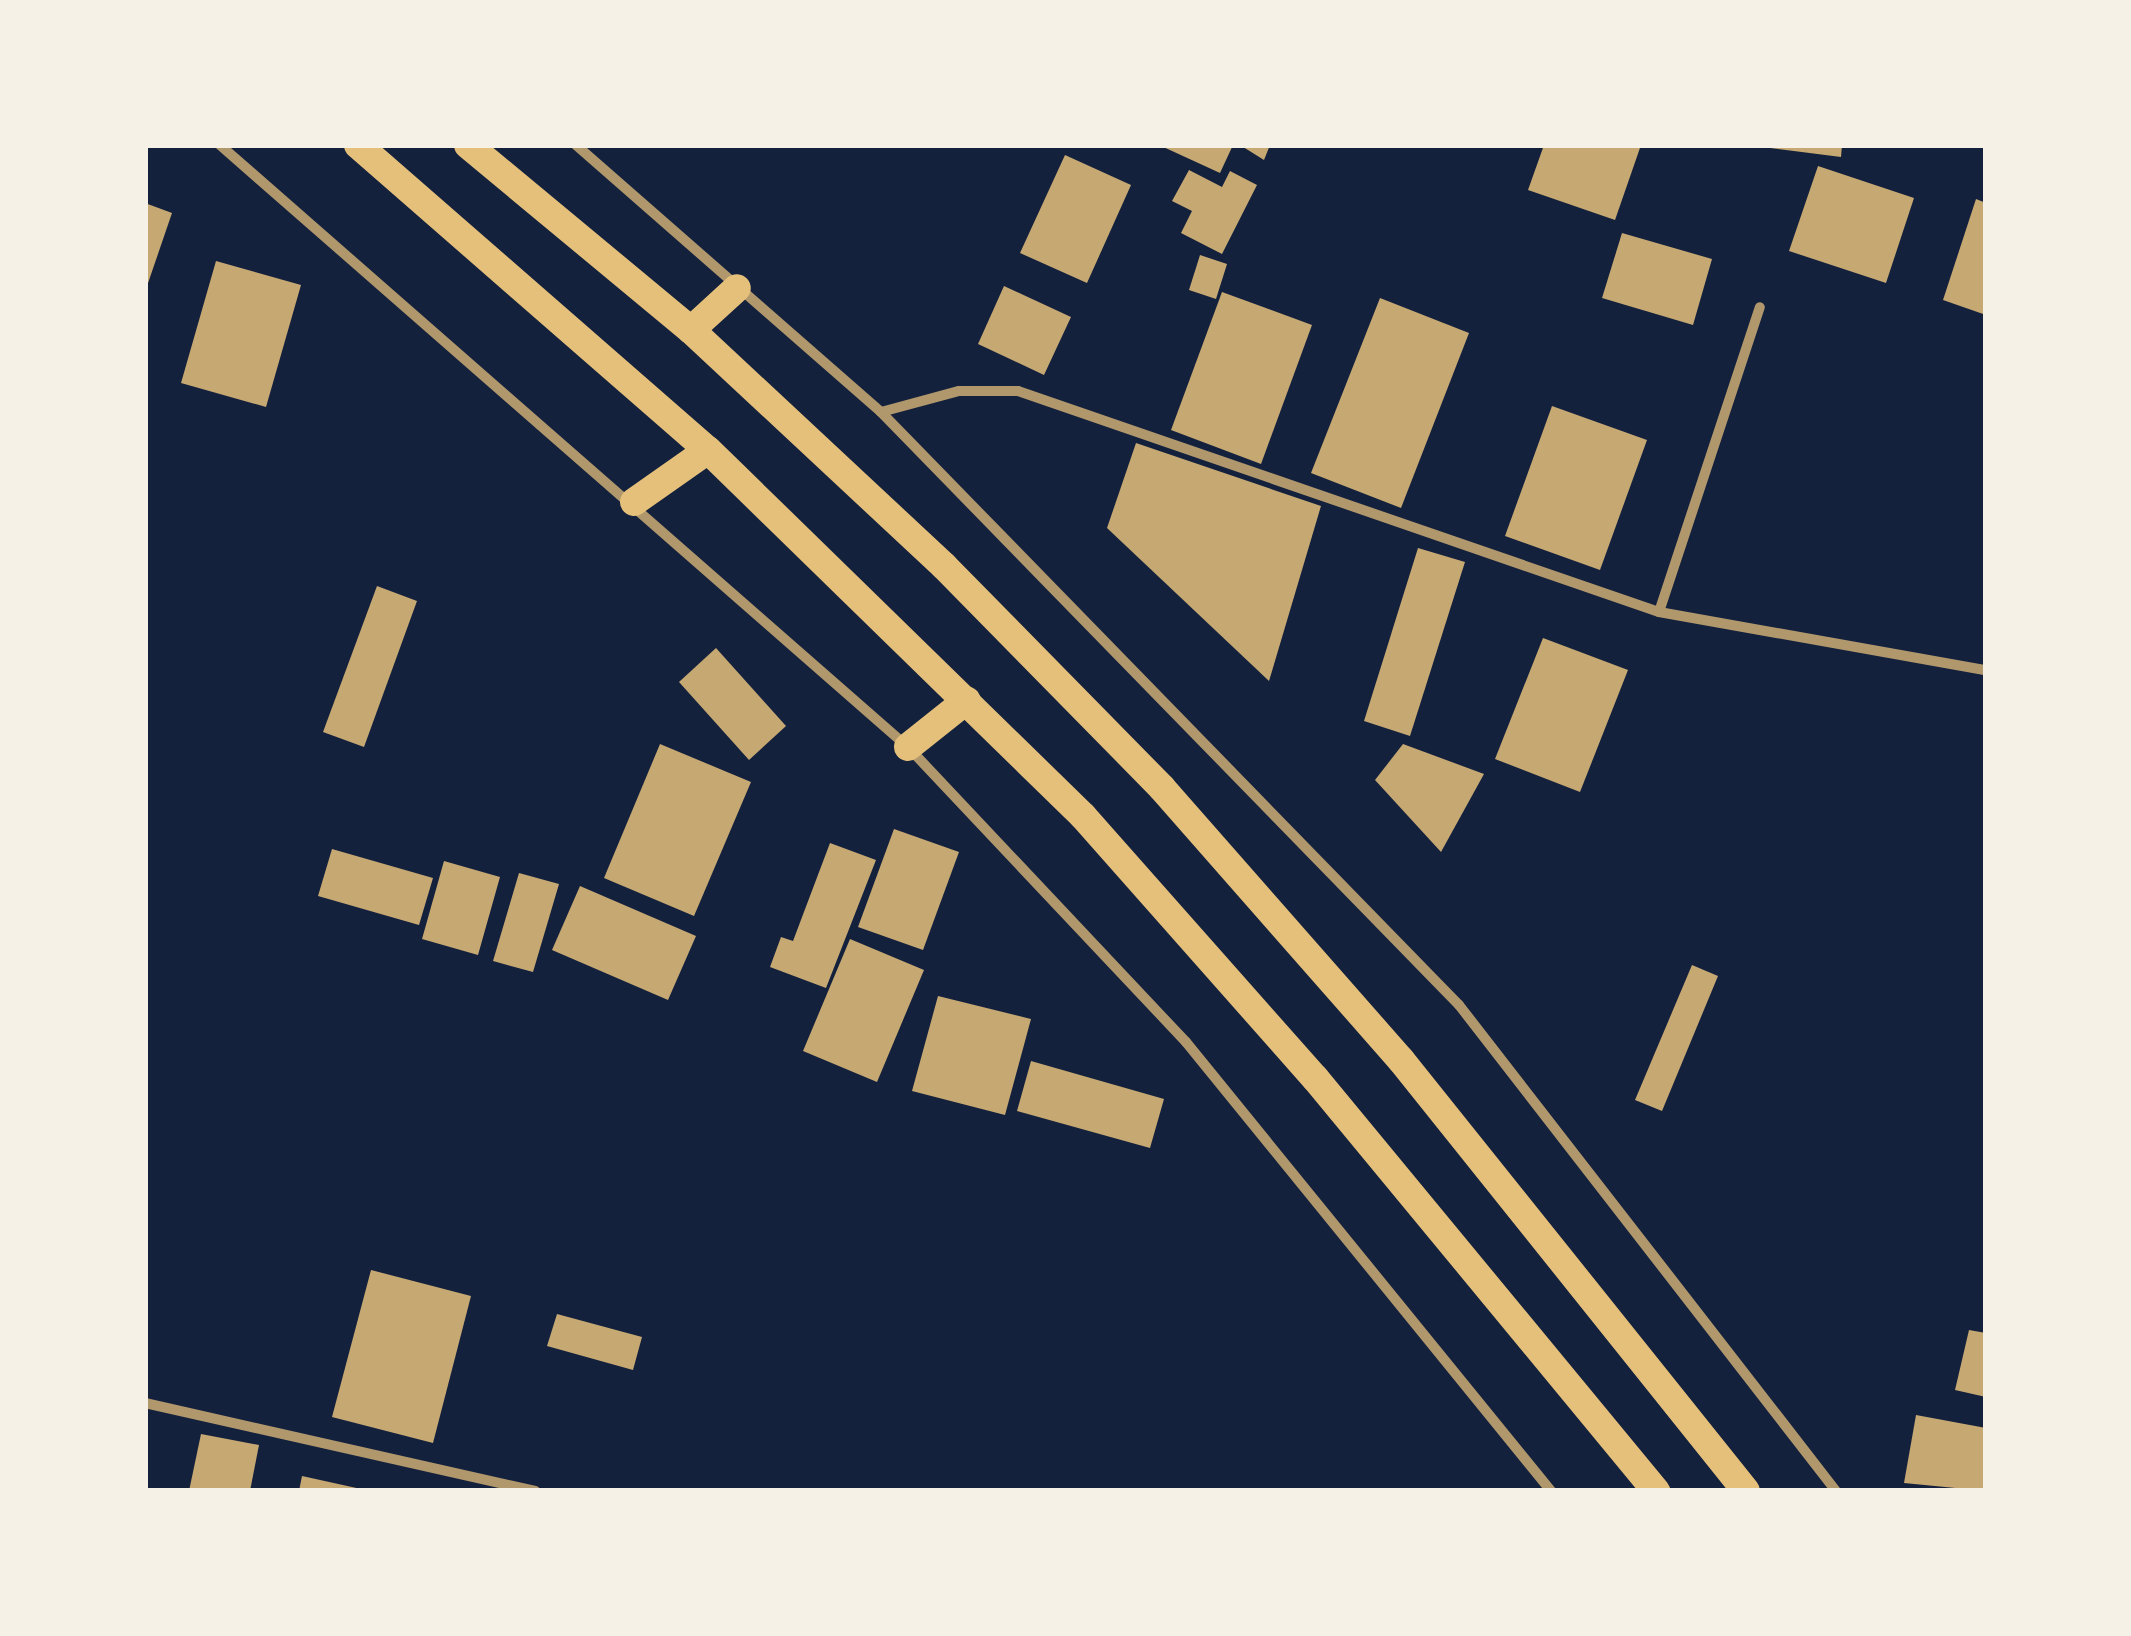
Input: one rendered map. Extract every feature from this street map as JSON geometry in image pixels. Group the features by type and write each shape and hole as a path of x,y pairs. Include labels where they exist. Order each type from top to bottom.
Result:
{"highway":[{"path":"358,145 708,450 967,700 1315,1078 1656,1491"},
{"path":"468,145 690,330 944,566 1162,788 1401,1060 1746,1491"},
{"path":"690,330 738,288"},
{"path":"634,502 708,450"},
{"path":"908,747 967,700"}],"street":[{"path":"220,145 634,502 908,747 1186,1042 1552,1491"},
{"path":"576,145 881,412 1458,1006 1836,1491"},
{"path":"1659,612 1760,307"},
{"path":"881,412 959,391 1018,391 1659,612 1986,670"},
{"path":"145,1403 535,1491"}],"building":[{"path":"1159,145 1233,145 1220,173"},
{"path":"1240,145 1270,145 1264,160"},
{"path":"1544,145 1641,145 1615,220 1528,190"},
{"path":"1747,145 1842,145 1841,157"},
{"path":"1065,155 1131,185 1087,283 1020,253"},
{"path":"1818,166 1914,198 1886,283 1789,251"},
{"path":"1189,170 1222,187 1230,171 1257,185 1222,254 1181,233 1192,211 1172,201"},
{"path":"1976,199 1986,203 1986,315 1943,300"},
{"path":"145,203 172,213 146,289 145,288"},
{"path":"1622,233 1712,259 1693,325 1602,298"},
{"path":"1200,255 1227,264 1216,299 1189,290"},
{"path":"216,261 301,285 266,407 181,383"},
{"path":"1004,286 1071,317 1044,375 978,344"},
{"path":"1222,292 1312,325 1261,464 1171,430"},
{"path":"1380,298 1469,333 1401,508 1311,473"},
{"path":"1552,406 1647,440 1600,570 1505,536"},
{"path":"1136,443 1321,506 1269,681 1107,528"},
{"path":"1418,548 1465,562 1410,736 1364,721"},
{"path":"377,586 417,601 364,747 323,732"},
{"path":"1543,638 1628,670 1580,792 1495,759"},
{"path":"716,648 786,726 749,760 679,682"},
{"path":"660,744 751,782 694,916 604,878"},
{"path":"1403,744 1484,774 1441,852 1375,780"},
{"path":"894,829 959,852 923,950 858,927"},
{"path":"830,843 876,860 826,988 770,967 781,937 793,941"},
{"path":"332,849 433,878 419,925 318,896"},
{"path":"444,861 500,877 478,955 422,939"},
{"path":"519,873 559,884 533,972 493,961"},
{"path":"580,886 696,936 668,1000 552,950"},
{"path":"850,939 924,970 877,1082 803,1051"},
{"path":"1692,965 1718,976 1662,1111 1635,1100"},
{"path":"938,996 1031,1019 1005,1115 912,1091"},
{"path":"1031,1061 1164,1099 1150,1148 1017,1111"},
{"path":"371,1270 471,1296 433,1443 332,1417"},
{"path":"557,1314 642,1337 633,1370 547,1346"},
{"path":"1969,1330 1986,1333 1986,1397 1955,1390"},
{"path":"1916,1415 1986,1428 1986,1491 1904,1483"},
{"path":"201,1434 259,1445 250,1491 189,1491"},
{"path":"302,1476 361,1489 361,1491 299,1491"}]}
